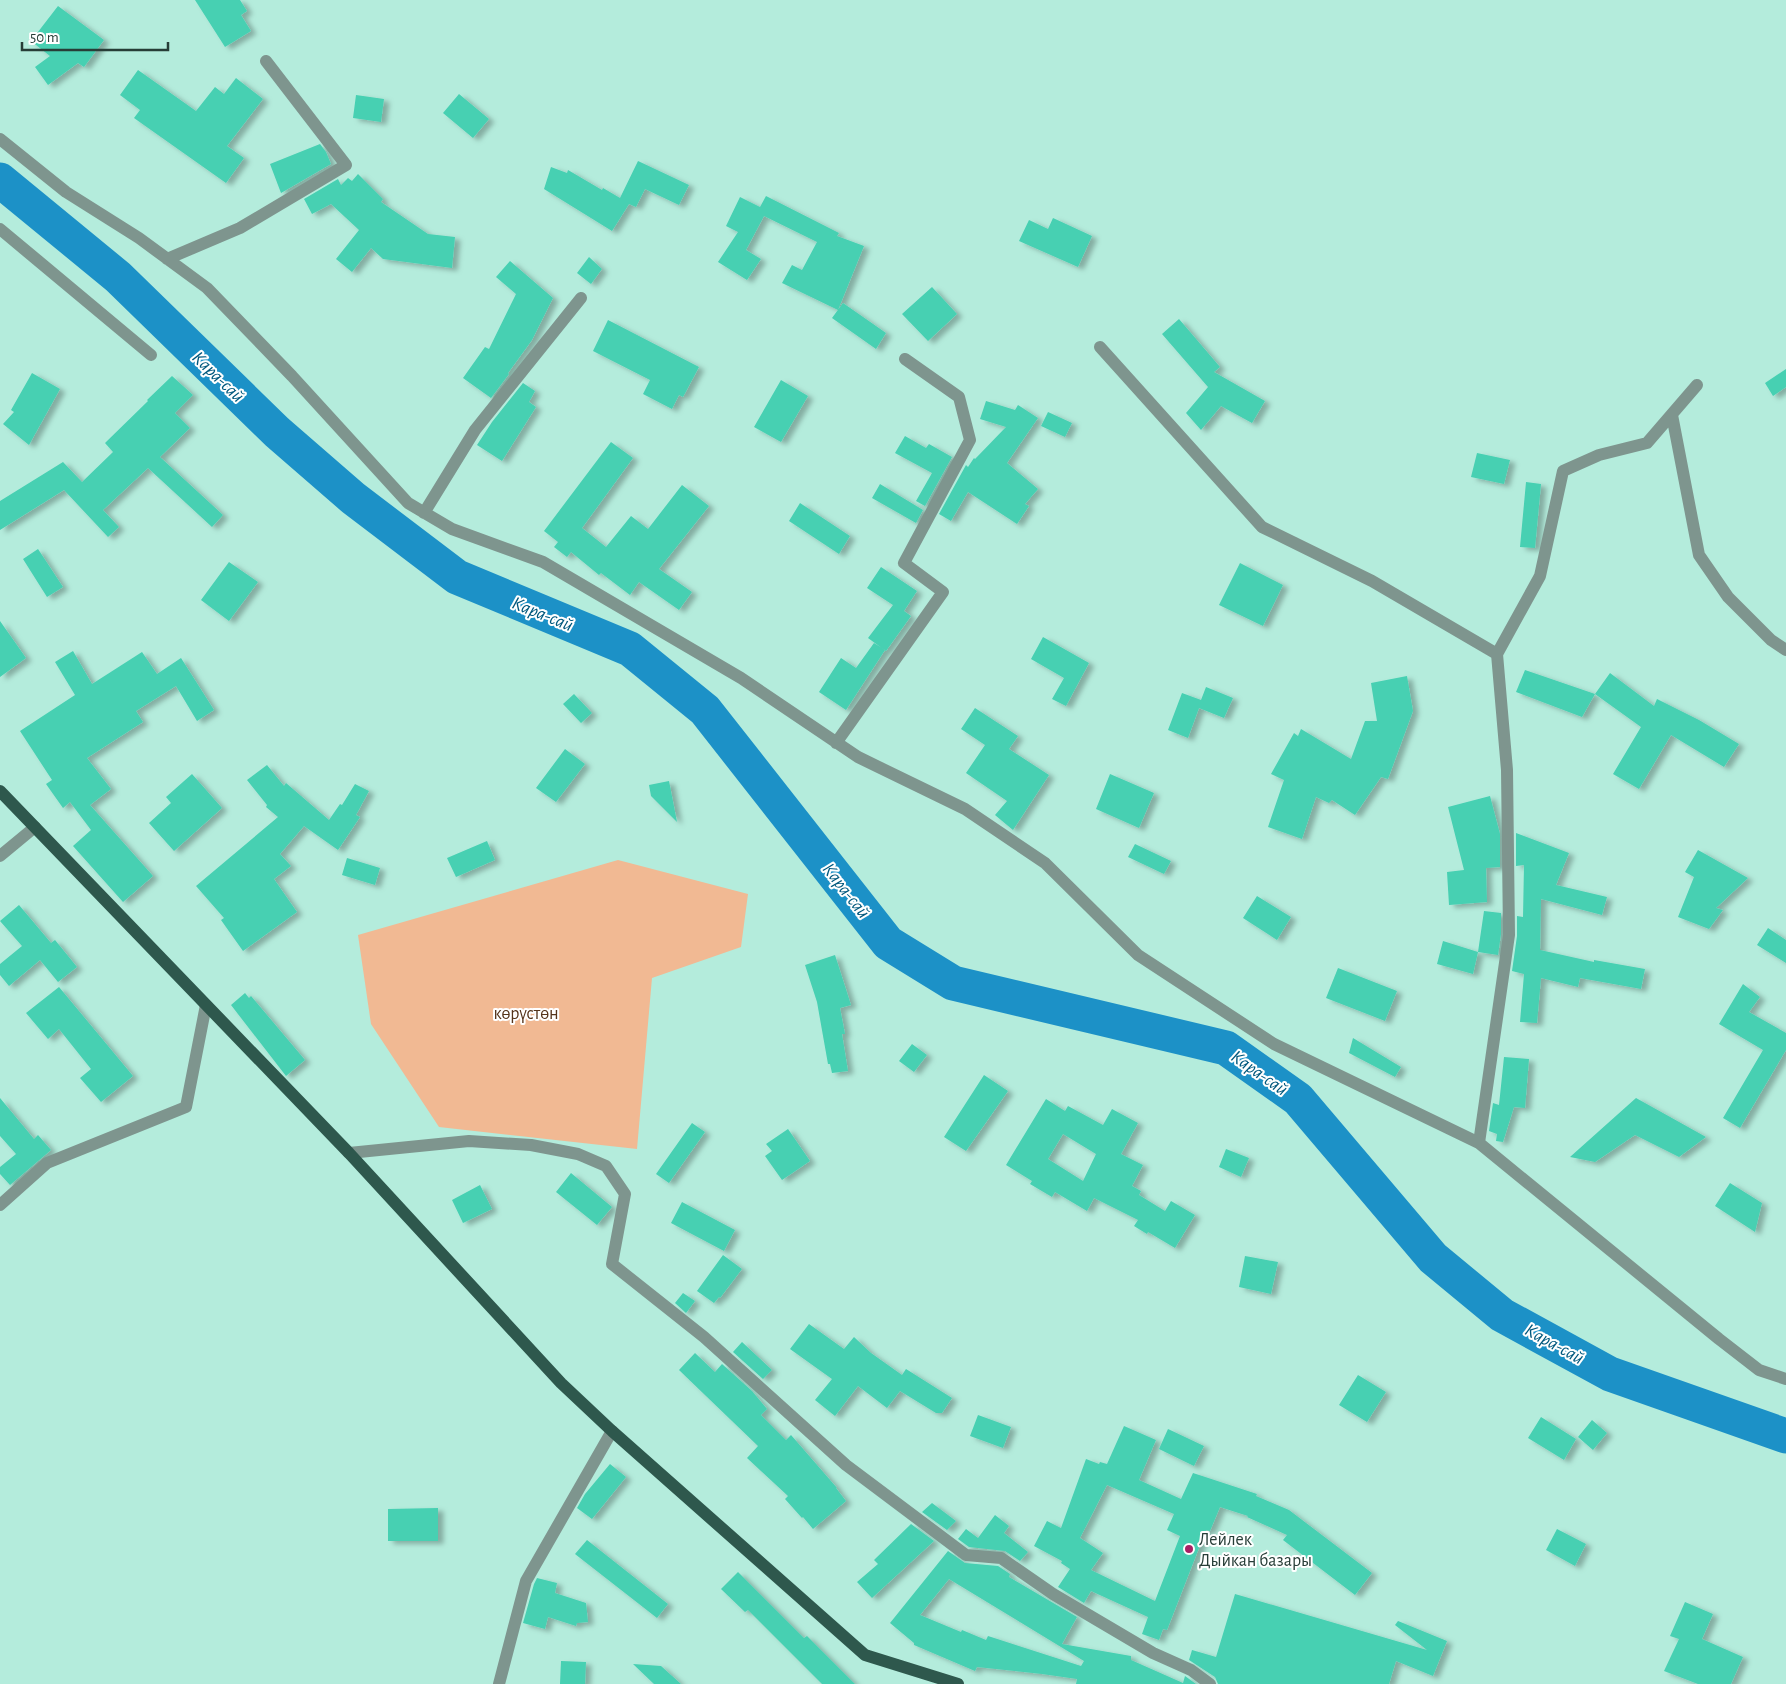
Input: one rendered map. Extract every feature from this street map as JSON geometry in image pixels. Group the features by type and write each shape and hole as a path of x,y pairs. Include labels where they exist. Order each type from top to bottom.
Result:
{"main road":[{"path":"0,791 349,1153 562,1383 612,1431 865,1655 958,1684"}],"street":[{"path":"167,259 240,228 346,165 266,61"},
{"path":"0,139 66,192 139,238 207,288 292,376 408,503 452,529 543,562 741,678 858,757 965,809 1045,863 1138,956 1274,1044 1479,1143 1727,1346 1759,1370 1786,1380"},
{"path":"0,230 151,355"},
{"path":"424,513 475,430 581,298"},
{"path":"1100,347 1262,527 1372,581 1497,654"},
{"path":"836,743 942,592 904,563 970,440 959,397 905,359"},
{"path":"1479,1143 1509,935 1507,770 1497,654 1540,576 1563,471 1599,455 1647,443 1697,385"},
{"path":"1672,415 1699,555 1728,597 1771,640 1786,650"},
{"path":"0,856 35,827"},
{"path":"0,1205 47,1163 186,1107 206,1005"},
{"path":"349,1153 469,1141 531,1145 578,1154 606,1166 625,1194 612,1264 704,1337 846,1465 966,1555 1001,1558 1053,1594 1153,1652 1191,1670 1210,1684"},
{"path":"499,1684 526,1581 612,1431"}],"green space":[{"name":"көрүстөн","path":"618,860 748,894 741,947 652,978 637,1149 439,1127 371,1024 358,935"}],"building":[{"path":"195,0 240,0 247,11 241,15 251,31 225,47"},
{"path":"58,6 104,40 84,67 78,63 48,85 35,67 50,56 31,41"},
{"path":"138,70 196,111 215,87 224,94 236,78 263,99 227,146 244,158 226,183 134,118 140,110 120,95"},
{"path":"459,94 489,119 473,138 443,113"},
{"path":"356,95 384,99 381,122 353,118"},
{"path":"320,144 331,164 281,193 270,164"},
{"path":"638,161 689,185 679,205 645,189 636,207 629,204 612,231 544,189 551,167 567,173 568,170 620,198"},
{"path":"358,174 383,199 381,202 428,234 455,237 452,268 383,259 371,248 352,272 336,259 359,230 331,204 312,214 304,199 338,179 341,185 348,178 352,181"},
{"path":"766,196 839,233 837,236 864,246 838,310 782,283 792,265 802,270 817,242 764,216 746,250 761,259 747,280 718,262 738,232 726,226 740,197 760,207"},
{"path":"1053,218 1092,236 1078,267 1019,241 1029,220 1048,229"},
{"path":"589,257 602,269 591,284 577,273"},
{"path":"510,261 553,298 532,340 491,398 463,378 485,347 489,349 516,294 496,277"},
{"path":"932,287 957,314 928,341 902,314"},
{"path":"843,303 886,333 876,349 832,318"},
{"path":"1179,319 1220,367 1214,372 1265,401 1252,423 1221,406 1201,430 1186,413 1208,387 1162,334"},
{"path":"608,320 699,367 683,397 679,395 672,409 643,394 650,380 593,351"},
{"path":"1786,369 1786,387 1773,396 1765,383"},
{"path":"32,373 60,389 29,445 3,424 14,412 11,410"},
{"path":"172,376 193,395 175,413 190,428 160,457 223,515 212,527 148,468 103,510 119,527 108,537 64,490 0,530 0,501 63,462 82,482 113,452 105,443"},
{"path":"781,380 808,396 781,442 754,427"},
{"path":"523,383 535,391 529,402 536,407 502,461 477,445 492,422"},
{"path":"986,401 1015,410 1018,405 1038,418 1007,463 1038,489 1025,504 1029,506 1017,524 968,492 951,521 939,514 966,465 968,467 974,458 1006,427 980,419"},
{"path":"1048,412 1072,423 1065,437 1041,426"},
{"path":"905,436 926,448 929,444 952,457 925,506 916,501 932,473 895,453"},
{"path":"611,442 633,458 582,528 606,547 631,516 648,529 682,485 709,506 659,569 692,592 679,610 639,582 630,595 601,573 599,575 571,552 567,557 554,547 558,542 544,531"},
{"path":"1477,453 1510,460 1504,484 1471,477"},
{"path":"1526,482 1541,484 1535,548 1520,547"},
{"path":"880,484 923,510 916,523 872,498"},
{"path":"800,503 850,536 839,554 789,521"},
{"path":"38,549 63,587 47,597 23,559"},
{"path":"229,562 258,582 229,621 201,600"},
{"path":"1240,563 1283,585 1263,626 1219,605"},
{"path":"881,567 917,591 904,611 911,616 886,651 868,638 893,605 867,588"},
{"path":"0,621 26,658 0,677"},
{"path":"1043,637 1089,663 1066,706 1052,699 1064,678 1031,659"},
{"path":"874,643 885,650 846,710 819,692 841,658 856,668"},
{"path":"73,651 92,684 142,652 157,674 181,658 214,710 197,721 176,686 136,711 143,722 87,758 111,789 90,805 153,876 123,902 73,846 91,830 70,802 63,808 46,784 52,780 20,731 75,695 55,662"},
{"path":"1525,670 1595,694 1582,717 1516,692"},
{"path":"1610,673 1654,706 1657,699 1699,720 1739,744 1724,767 1671,735 1639,789 1613,774 1641,727 1595,694"},
{"path":"1407,676 1413,711 1388,779 1381,777 1355,815 1332,800 1329,803 1316,797 1302,839 1268,827 1284,780 1271,774 1294,733 1298,736 1301,729 1351,759 1365,721 1377,721 1371,683"},
{"path":"1206,687 1233,698 1224,718 1199,708 1188,738 1168,730 1182,693 1201,700"},
{"path":"574,694 592,713 581,723 563,704"},
{"path":"975,708 1018,736 1009,749 1049,775 1013,830 995,815 1007,801 966,773 985,745 961,729"},
{"path":"565,749 585,764 556,802 536,788"},
{"path":"267,765 284,786 286,783 329,820 340,804 342,805 355,784 369,791 356,815 360,817 338,850 304,826 280,854 291,866 274,879 297,912 243,951 221,920 224,918 196,886 278,817 266,807 267,805 247,780"},
{"path":"192,774 222,808 174,851 149,823 171,803 166,797"},
{"path":"1110,774 1154,793 1139,828 1096,809"},
{"path":"669,781 677,822 651,796 649,785"},
{"path":"1490,796 1500,834 1500,867 1486,868 1487,902 1449,905 1447,872 1464,870 1448,807"},
{"path":"1516,833 1569,853 1556,885 1607,897 1602,915 1541,899 1540,950 1594,962 1594,960 1645,969 1641,989 1580,978 1578,987 1541,978 1537,1023 1520,1022 1524,974 1512,971 1517,936 1517,916 1523,917 1524,865 1516,866"},
{"path":"487,841 495,860 456,877 447,858"},
{"path":"1135,844 1171,861 1164,874 1128,857"},
{"path":"1698,850 1748,878 1716,908 1723,910 1709,929 1678,917 1694,877 1685,872"},
{"path":"347,858 380,868 375,885 342,875"},
{"path":"1257,896 1291,917 1277,940 1243,918"},
{"path":"19,905 51,943 55,940 77,967 58,982 40,960 9,986 0,975 0,964 22,946 0,921"},
{"path":"1484,911 1501,913 1498,955 1478,952"},
{"path":"1768,928 1786,940 1786,963 1757,945"},
{"path":"1443,941 1478,952 1473,974 1437,964"},
{"path":"835,955 851,1005 840,1008 845,1034 842,1034 848,1071 832,1073 830,1064 828,1064 817,1002 805,965"},
{"path":"1338,968 1397,991 1385,1021 1326,998"},
{"path":"1743,984 1760,997 1749,1012 1786,1033 1786,1050 1740,1128 1723,1118 1763,1050 1719,1024"},
{"path":"59,987 133,1076 101,1102 80,1078 91,1069 59,1029 48,1039 26,1013"},
{"path":"245,993 249,998 251,996 305,1060 286,1076 231,1005"},
{"path":"1353,1038 1401,1067 1395,1077 1349,1053"},
{"path":"912,1044 927,1055 914,1072 899,1061"},
{"path":"1504,1057 1529,1059 1525,1108 1514,1107 1503,1142 1496,1141 1497,1134 1489,1131 1493,1103 1499,1105"},
{"path":"984,1075 1008,1091 966,1151 944,1137"},
{"path":"0,1098 34,1139 38,1135 51,1150 10,1185 0,1174 0,1167 16,1154 0,1136"},
{"path":"1636,1098 1706,1137 1679,1157 1635,1135 1595,1162 1570,1157"},
{"path":"1046,1099 1065,1111 1068,1106 1103,1125 1112,1109 1138,1123 1121,1154 1143,1165 1132,1186 1141,1191 1139,1195 1165,1211 1171,1201 1195,1215 1175,1248 1134,1226 1138,1220 1094,1198 1087,1211 1055,1192 1052,1197 1030,1184 1032,1181 1006,1165","holes":["1063,1134 1096,1154 1083,1181 1048,1159"]},
{"path":"692,1123 705,1132 669,1183 656,1174"},
{"path":"788,1129 810,1161 782,1180 765,1156 772,1151 766,1144"},
{"path":"1226,1149 1249,1158 1241,1177 1219,1167"},
{"path":"571,1173 612,1207 597,1225 556,1192"},
{"path":"1730,1183 1762,1203 1755,1232 1715,1206"},
{"path":"480,1185 492,1209 463,1223 452,1200"},
{"path":"682,1202 735,1230 724,1251 671,1223"},
{"path":"723,1255 742,1269 714,1303 697,1291"},
{"path":"1245,1256 1278,1262 1271,1294 1239,1287"},
{"path":"683,1293 695,1301 686,1313 675,1303"},
{"path":"809,1324 844,1349 854,1337 871,1353 902,1375 906,1369 952,1398 942,1413 936,1413 900,1391 887,1408 858,1386 835,1416 815,1400 832,1379 790,1349"},
{"path":"742,1342 772,1370 763,1379 733,1352"},
{"path":"695,1353 715,1372 722,1364 752,1391 767,1409 761,1415 786,1440 791,1435 846,1501 813,1529 785,1499 788,1496 747,1458 758,1446 679,1370"},
{"path":"1358,1375 1386,1392 1367,1422 1339,1405"},
{"path":"978,1415 1011,1427 1003,1448 970,1436"},
{"path":"1541,1417 1576,1439 1564,1460 1528,1438"},
{"path":"1592,1420 1607,1433 1593,1450 1578,1437"},
{"path":"1124,1426 1156,1440 1139,1480 1181,1499 1193,1473 1257,1494 1256,1496 1289,1510 1372,1573 1355,1595 1283,1540 1287,1535 1248,1516 1220,1507 1210,1531 1206,1530 1167,1630 1163,1629 1159,1640 1142,1634 1148,1617 1091,1591 1084,1603 1058,1587 1070,1569 1061,1563 1062,1561 1034,1546 1047,1521 1061,1528 1086,1459 1099,1464 1100,1462 1107,1464","holes":["1107,1485 1174,1514 1167,1530 1180,1536 1155,1601 1091,1570 1103,1553 1080,1538"]},
{"path":"1168,1429 1204,1446 1194,1466 1159,1449"},
{"path":"610,1464 626,1477 592,1519 577,1508 585,1494"},
{"path":"932,1503 956,1521 947,1530 922,1512"},
{"path":"438,1508 438,1541 388,1541 388,1509"},
{"path":"995,1515 1009,1526 1004,1533 1028,1552 1020,1561 1005,1551 969,1547 958,1539 966,1529 978,1538"},
{"path":"911,1524 934,1541 872,1598 857,1582 878,1564 874,1560"},
{"path":"1557,1529 1586,1544 1575,1566 1546,1550"},
{"path":"587,1540 668,1604 657,1618 575,1554"},
{"path":"948,1551 965,1563 998,1566 1010,1574 1009,1577 1077,1617 1062,1644 1131,1656 1131,1660 1183,1683 1185,1676 1196,1684 1076,1684 1077,1679 1042,1674 977,1667 975,1671 914,1645 890,1623","holes":["949,1579 1084,1661 1081,1666 988,1636 986,1640 920,1615"]},
{"path":"738,1572 804,1638 807,1636 855,1684 822,1684 748,1610 745,1612 721,1589"},
{"path":"537,1578 557,1583 555,1593 586,1603 588,1622 577,1623 576,1626 548,1617 545,1629 523,1623"},
{"path":"1235,1594 1427,1650 1395,1625 1398,1621 1447,1641 1433,1676 1396,1661 1389,1684 1218,1684 1215,1677 1189,1660 1192,1650 1216,1657"},
{"path":"1685,1602 1713,1614 1702,1639 1743,1657 1731,1684 1698,1684 1664,1671 1679,1639 1670,1636"},
{"path":"561,1661 586,1662 585,1684 560,1684"},
{"path":"633,1664 661,1666 681,1684 654,1684"}],"waterway":[{"name":"Кара-сай","path":"0,180 118,277 277,432 353,498 457,577 630,649 705,710 888,943 953,983 1226,1048 1298,1099 1433,1258 1502,1315 1610,1374 1786,1436"}],"place":[{"name":"Лейлек Дыйкан базары","path":"1189,1549"}]}
